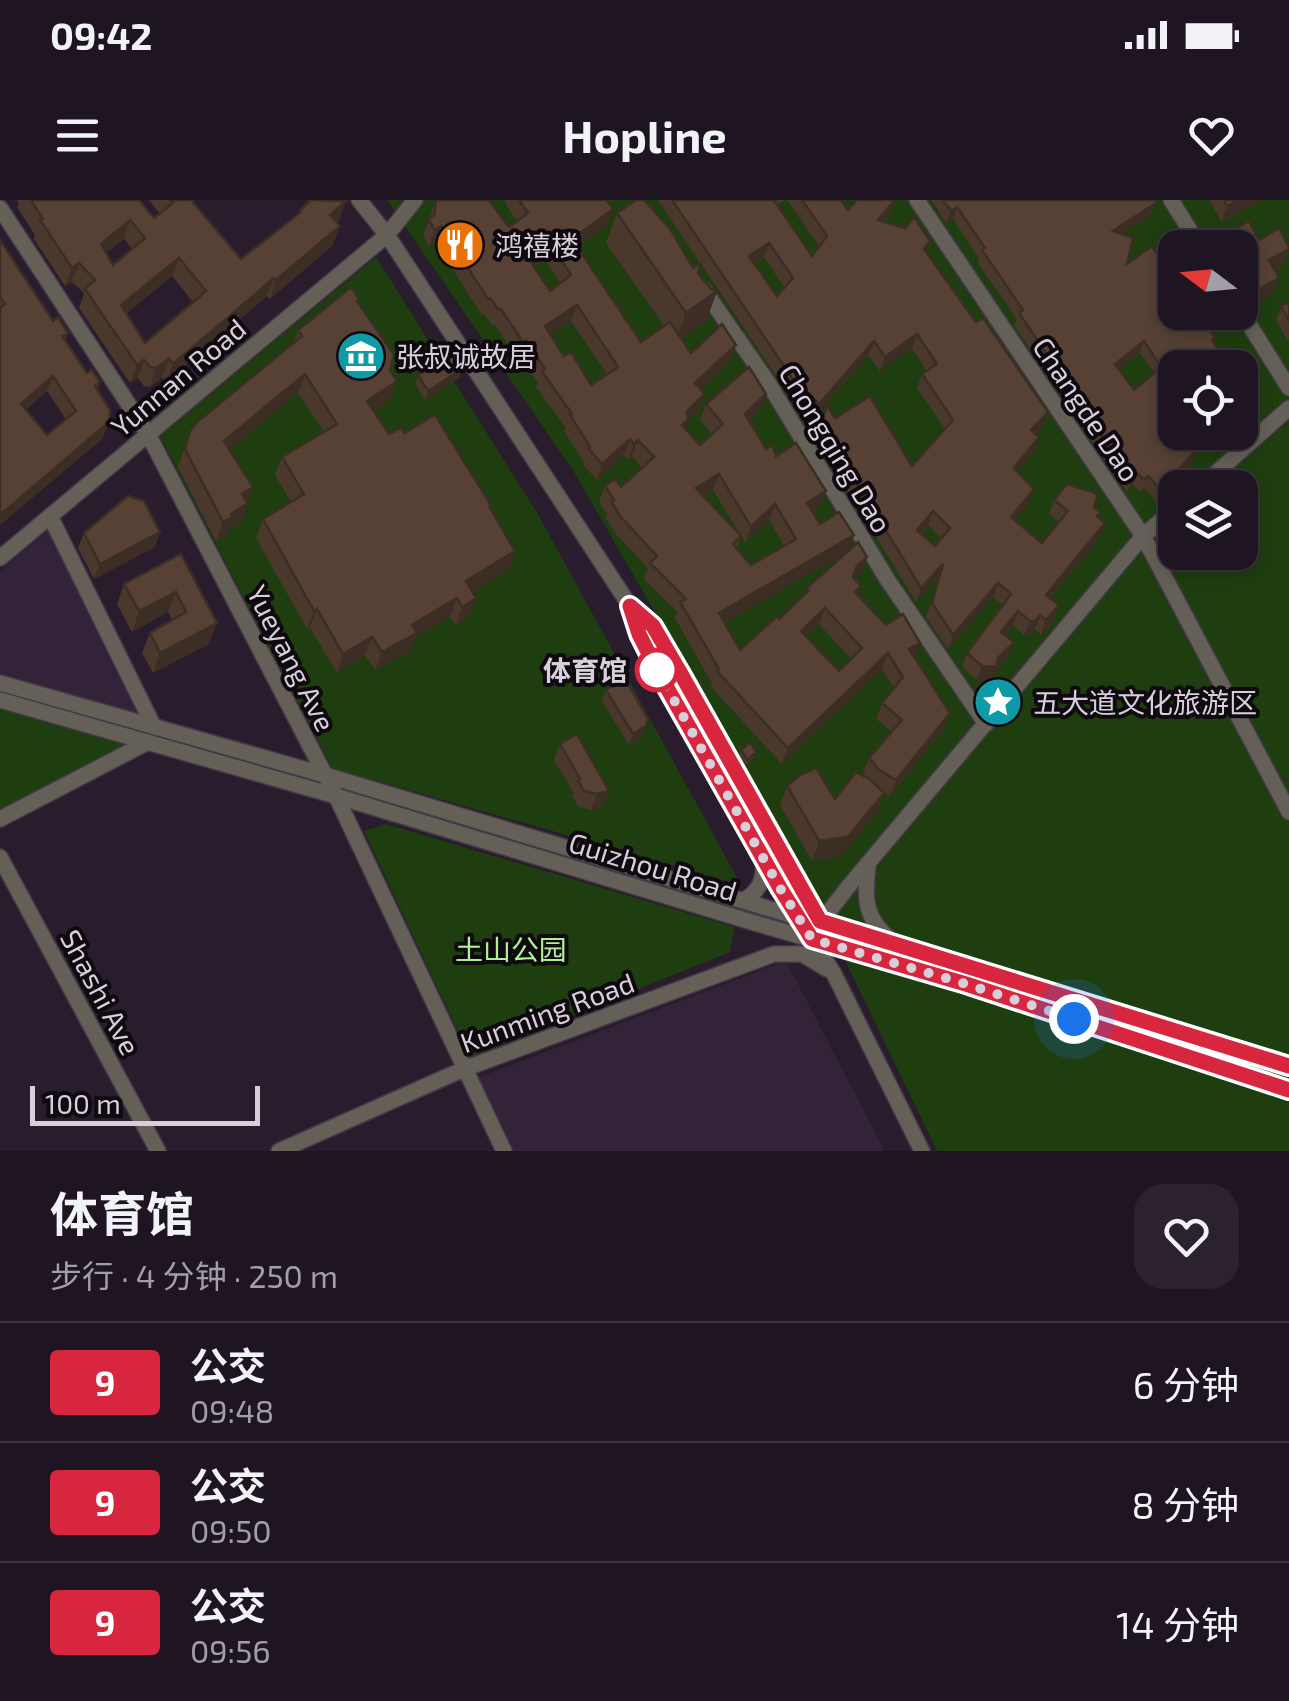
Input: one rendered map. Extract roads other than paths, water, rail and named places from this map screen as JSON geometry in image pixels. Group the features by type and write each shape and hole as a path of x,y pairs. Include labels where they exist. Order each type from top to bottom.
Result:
{"street":[{"path":"359,200 387,235 630,606 657,670 834,974 922,1151"},
{"name":"Yunnan Road","path":"0,558 387,235 414,200"},
{"name":"Changde Dao","path":"917,200 1143,536 1289,812"},
{"path":"1171,200 1190,230"},
{"name":"Yueyang Ave","path":"0,208 148,434 336,796 504,1151"},
{"name":"Chongqing Dao","path":"690,269 767,381 886,579 986,724"},
{"path":"1253,330 1289,388"},
{"path":"1219,470 1289,408"},
{"path":"0,819 151,734 50,516"},
{"path":"812,939 820,921 1158,523"},
{"path":"630,606 653,626 820,921"},
{"name":"Guizhou Road","path":"0,683 336,796 966,984 1289,1090"},
{"name":"Guizhou Road","path":"0,700 324,775 820,921 1289,1066"},
{"path":"744,900 760,885 763,856"},
{"name":"Shashi Ave","path":"0,857 158,1151"},
{"path":"868,865 868,909 878,929 898,946"},
{"name":"Kunming Road","path":"279,1151 464,1069 774,954 802,954 834,974"}],"place":[{"name":"鸿禧楼","path":"460,245"},
{"name":"张叔诚故居","path":"361,356"},
{"name":"体育馆","path":"657,670"},
{"name":"五大道文化旅游区","path":"998,702"}],"park label":[{"name":"土山公园","path":"511,949"}]}
